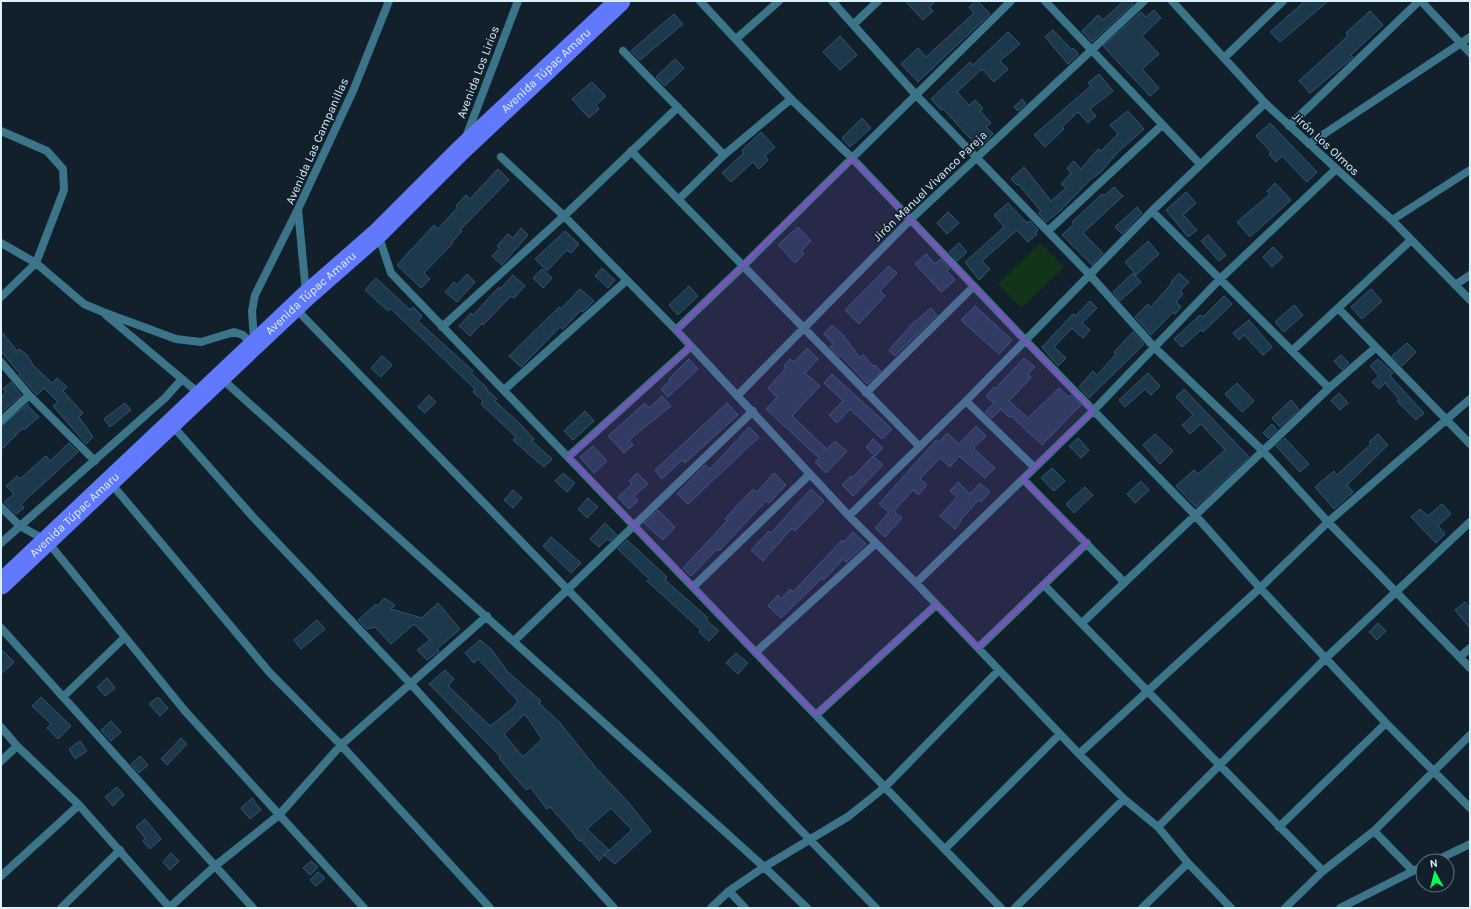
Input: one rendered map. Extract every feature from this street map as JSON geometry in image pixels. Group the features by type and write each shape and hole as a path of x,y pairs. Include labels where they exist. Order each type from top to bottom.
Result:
{"main road":[{"name":"Avenida Túpac Amaru","path":"1,584 300,302 378,233 460,151 620,1"}],"street":[{"name":"Avenida Las Campanillas","path":"300,302 298,209 353,91 389,1"},
{"name":"Avenida Los Lirios","path":"460,151 518,1"},
{"path":"700,1 791,99 852,158 1024,340 1196,516 1260,588 1386,723 1470,808"},
{"path":"736,39 779,1"},
{"path":"832,1 916,95 1089,274 1154,347 1263,451 1328,522 1396,590 1470,668"},
{"path":"854,24 878,1"},
{"path":"676,330 742,267 1011,1"},
{"path":"1045,1 1200,164"},
{"name":"Jirón Manuel Vivanco Pareja","path":"738,395 802,328 911,219 1144,1"},
{"name":"Jirón Los Olmos","path":"1172,1 1265,103 1335,170 1392,220 1470,300"},
{"path":"1224,58 1283,1"},
{"path":"1289,126 1420,1 1470,53"},
{"path":"1309,144 1470,37"},
{"path":"623,51 724,155"},
{"path":"679,200 724,155 791,99"},
{"path":"849,516 966,401 1024,340 1152,211 1265,103"},
{"path":"442,327 564,216 678,107"},
{"path":"1048,231 1162,125"},
{"path":"1,131 47,151 63,169 64,190 36,262 1,297"},
{"path":"632,151 742,267 919,446"},
{"path":"501,156 564,216 676,330 753,411 849,516 916,583 1079,754 1124,799 1158,827 1188,863 1232,908"},
{"path":"916,583 1093,410 1219,280 1335,170"},
{"path":"1392,220 1470,170"},
{"path":"254,345 252,311 255,294 298,209"},
{"path":"1152,211 1219,280 1329,388"},
{"path":"378,233 391,273 1001,908"},
{"path":"1292,351 1411,240"},
{"path":"1,243 36,262 84,304 103,312 176,339 201,342 234,332 243,335 254,345"},
{"path":"1455,285 1470,275"},
{"path":"504,390 627,280"},
{"path":"866,393 974,286"},
{"path":"300,302 567,590 876,908"},
{"path":"1338,308 1375,348 1470,444"},
{"path":"103,312 201,395"},
{"path":"568,456 691,346"},
{"path":"1082,623 1329,388 1375,348"},
{"path":"1,362 29,395 95,461"},
{"path":"220,377 764,867 807,908"},
{"path":"1,543 165,398 182,379"},
{"path":"1,421 29,395"},
{"path":"1079,754 1260,588 1328,522 1470,399"},
{"path":"966,401 1034,467"},
{"path":"514,641 753,411"},
{"path":"171,424 253,517 410,684 614,908"},
{"path":"693,587 810,474"},
{"path":"1024,479 1124,582"},
{"path":"110,481 270,674 341,745 490,908"},
{"path":"1,508 20,526 47,540 185,711 364,908"},
{"path":"1158,827 1326,658 1396,590 1470,522"},
{"path":"756,652 876,543"},
{"path":"978,648 1087,544"},
{"path":"1044,585 1323,871"},
{"path":"816,715 936,605"},
{"path":"1,727 17,746 79,805 170,908 215,866 279,815 341,745 486,616"},
{"path":"1,628 253,908"},
{"path":"63,697 125,637"},
{"path":"1460,657 1470,648"},
{"path":"711,908 729,891 764,867 849,816 885,787 999,670"},
{"path":"1280,826 1386,723"},
{"path":"945,849 1060,734"},
{"path":"1285,908 1323,871 1374,830 1434,773 1470,735"},
{"path":"1,762 17,746"},
{"path":"1015,908 1124,799"},
{"path":"1,876 79,805"},
{"path":"1340,908 1413,871 1374,830"},
{"path":"1451,853 1470,844"},
{"path":"61,908 120,850"},
{"path":"1142,908 1188,863"},
{"path":"729,891 745,908"}],"highlighted area":[{"path":"852,158 1093,411 1023,479 1087,543 978,648 936,605 816,715 568,457 691,346 676,330"}],"green space":[{"path":"1040,243 1064,267 1021,308 998,284"}],"building":[{"path":"905,1 936,1 929,7 933,11 923,20"},
{"path":"978,1 990,14 918,82 901,64 918,48 926,57 974,13 969,7"},
{"path":"1124,1 1131,1 1133,4 1092,42 1082,31 1098,15 1103,20"},
{"path":"1305,1 1328,1 1280,42 1270,32"},
{"path":"1154,10 1161,18 1142,36 1159,54 1142,69 1159,88 1150,96 1103,46 1141,12 1146,17"},
{"path":"1370,11 1383,25 1351,55 1353,57 1351,59 1310,93 1299,81 1348,36 1346,33"},
{"path":"674,14 683,24 640,60 631,51"},
{"path":"1053,30 1072,50 1073,48 1079,54 1068,64 1045,37"},
{"path":"1008,32 1020,44 1000,61 1008,69 994,82 982,69 957,92 969,105 975,100 983,108 980,111 991,123 986,127 993,134 979,148 943,109 941,110 931,99 970,62 973,65"},
{"path":"840,36 857,55 840,70 823,52"},
{"path":"675,59 684,68 665,86 656,77"},
{"path":"1099,74 1113,91 1090,109 1096,116 1088,123 1078,112 1062,127 1064,129 1045,147 1034,135 1091,86 1088,83"},
{"path":"592,82 606,96 596,105 599,109 589,118 572,99"},
{"path":"1022,99 1026,104 1018,111 1014,107"},
{"path":"1128,111 1144,129 1118,152 1101,172 1090,180 1061,210 1046,222 1038,213 1041,211 1018,184 1017,185 1011,179 1024,167 1051,201 1066,188 1061,184 1071,173 1067,168 1074,161 1081,169 1098,149 1101,151 1118,134 1110,125"},
{"path":"862,118 871,128 850,147 842,138"},
{"path":"1270,123 1317,172 1307,182 1282,156 1276,162 1269,154 1271,152 1256,136"},
{"path":"761,132 775,147 765,156 768,160 759,169 753,162 731,182 722,173 744,153 742,150"},
{"path":"498,169 509,180 460,230 462,231 452,242 453,243 424,273 430,279 421,288 397,265 434,225 438,229 458,207 456,206 466,195 470,199"},
{"path":"1275,183 1291,200 1250,237 1237,222 1270,194 1267,191"},
{"path":"1114,187 1123,196 1083,233 1103,253 1092,265 1062,235 1074,224 1072,222 1102,194 1104,196"},
{"path":"1186,192 1196,203 1183,215 1197,230 1188,237 1166,210"},
{"path":"1008,203 1027,223 1030,221 1038,230 1035,233 1037,234 1028,242 1017,230 982,261 990,269 979,280 965,262 1004,227 994,215"},
{"path":"1137,207 1142,213 1122,234 1115,227"},
{"path":"948,212 959,223 947,234 937,223"},
{"path":"798,227 811,241 801,251 804,254 795,263 778,245"},
{"path":"521,228 528,235 502,265 492,256 500,248 497,246 508,234 513,238"},
{"path":"565,231 579,244 571,253 567,250 547,271 535,259"},
{"path":"1208,235 1226,255 1219,261 1201,241"},
{"path":"1148,241 1159,254 1136,275 1125,262"},
{"path":"959,243 967,252 957,261 949,252"},
{"path":"1273,247 1283,257 1272,267 1263,257"},
{"path":"926,254 935,264 941,259 949,268 947,271 955,280 941,292 915,264"},
{"path":"889,266 897,273 880,291 885,296 859,324 845,310"},
{"path":"602,268 615,280 608,288 595,276"},
{"path":"542,269 552,278 543,288 533,278"},
{"path":"1133,273 1141,282 1120,301 1113,292"},
{"path":"1179,273 1189,282 1180,291 1183,294 1176,302 1181,307 1175,314 1173,312 1151,335 1135,317 1148,304 1151,307"},
{"path":"467,274 475,282 457,302 445,292 454,282 457,285"},
{"path":"513,275 525,286 514,298 511,296 483,325 482,323 470,336 459,326 471,313 473,315 499,287 500,289"},
{"path":"376,278 410,310 413,307 422,316 418,321 473,371 471,373 497,399 495,401 518,422 534,439 532,441 552,459 544,467 513,440 516,437 481,404 483,401 473,392 475,389 390,308 388,311 365,290"},
{"path":"689,286 698,296 678,315 669,305"},
{"path":"580,289 594,301 583,312 581,310 563,329 560,327 521,367 509,356 559,307 561,309"},
{"path":"1371,289 1382,301 1362,319 1351,307"},
{"path":"1224,296 1232,304 1203,332 1201,330 1182,347 1174,339 1200,315 1203,317"},
{"path":"1090,301 1097,308 1082,323 1090,330 1083,338 1072,328 1054,347 1066,358 1058,366 1042,347 1073,314 1075,316"},
{"path":"1294,305 1303,315 1284,332 1275,322"},
{"path":"975,306 1012,340 999,354 961,320"},
{"path":"931,308 937,315 895,356 889,350 913,323"},
{"path":"1249,320 1272,347 1263,355 1244,335 1239,340 1233,333"},
{"path":"832,325 843,335 860,358 863,355 873,366 875,365 881,371 867,384 841,356 840,357 830,347 833,344 824,334"},
{"path":"1,331 17,351 19,349 27,355 33,365 52,383 57,378 67,387 63,391 83,413 79,417 93,437 86,444 53,406 58,402 44,388 37,395 19,375 20,374 1,351"},
{"path":"1133,332 1144,344 1089,398 1079,387 1093,371 1097,375 1116,354 1114,352"},
{"path":"1407,343 1416,352 1402,366 1392,356"},
{"path":"807,348 818,359 805,373 820,386 792,416 827,449 835,441 847,451 826,473 815,462 819,458 766,409 777,397 768,388 786,368 784,366 790,359 794,362"},
{"path":"1341,355 1349,363 1342,370 1334,361"},
{"path":"382,356 392,365 381,377 371,368"},
{"path":"1024,358 1035,367 1028,374 1031,378 1009,401 1028,418 1059,388 1069,397 1071,395 1081,405 1042,445 1011,416 1009,417 1001,409 992,418 985,412 994,403 986,396 994,387 996,388"},
{"path":"689,359 698,369 668,397 661,389"},
{"path":"1378,359 1393,373 1390,376 1424,413 1416,420 1397,401 1399,399 1385,383 1379,389 1372,382 1379,376 1370,366"},
{"path":"1148,373 1160,386 1151,395 1145,389 1125,407 1119,400"},
{"path":"832,374 892,429 882,439 850,409 837,423 829,415 843,401 824,383"},
{"path":"11,382 21,395 1,413 1,397 6,392 3,389"},
{"path":"1237,383 1254,401 1242,412 1225,394"},
{"path":"1184,389 1249,457 1196,507 1176,486 1194,470 1198,474 1225,450 1201,424 1190,434 1182,425 1193,415 1176,397"},
{"path":"1339,393 1348,403 1340,410 1331,401"},
{"path":"429,395 436,402 425,413 418,407"},
{"path":"662,396 671,406 629,440 633,445 624,453 608,436 645,403 649,408"},
{"path":"1291,400 1299,409 1280,427 1272,418"},
{"path":"29,403 27,405 39,417 24,430 23,428 1,450 1,426"},
{"path":"125,403 131,410 110,427 104,419"},
{"path":"727,403 738,415 685,463 682,460 662,479 655,470"},
{"path":"585,411 594,421 573,440 564,431"},
{"path":"1272,424 1277,430 1268,438 1263,433"},
{"path":"976,426 986,436 973,448 995,468 985,478 959,456 950,467 940,458 920,479 927,485 918,495 913,490 894,511 902,518 885,537 875,528 889,512 879,504 936,440 939,442 947,433 959,444"},
{"path":"749,427 759,437 688,504 677,494 705,465 710,469"},
{"path":"1155,434 1173,451 1160,464 1143,445"},
{"path":"1378,434 1388,445 1347,485 1353,492 1334,509 1315,487 1334,471 1337,475 1371,444 1369,442"},
{"path":"1078,438 1089,450 1081,458 1069,446"},
{"path":"1285,438 1309,464 1300,472 1276,446"},
{"path":"873,439 883,448 875,456 866,447"},
{"path":"69,443 78,452 21,504 24,508 16,514 4,502 14,494 6,486 17,476 20,479 46,456 50,461"},
{"path":"593,446 607,461 594,473 580,457"},
{"path":"873,456 883,465 853,496 842,485 851,476 852,478"},
{"path":"1052,468 1065,481 1054,491 1041,478"},
{"path":"563,473 575,483 567,492 555,481"},
{"path":"637,473 648,484 634,496 638,501 629,509 618,497 632,484 629,481"},
{"path":"774,473 786,485 769,503 766,501 719,551 717,549 691,576 683,568 727,521 725,519 753,489 757,492"},
{"path":"1141,481 1149,490 1135,503 1127,494"},
{"path":"958,482 970,494 980,483 990,492 981,502 979,500 961,519 962,520 955,529 940,516 957,497 950,491"},
{"path":"1085,487 1093,495 1074,513 1066,504"},
{"path":"811,489 824,501 795,531 792,528 763,561 751,550 769,531 771,533"},
{"path":"513,490 522,498 513,508 504,500"},
{"path":"588,498 598,507 587,518 578,509"},
{"path":"1442,504 1451,514 1438,526 1445,534 1436,543 1411,517 1420,509 1428,516"},
{"path":"658,510 675,527 663,540 644,523"},
{"path":"605,523 617,535 610,541 607,539 599,547 590,539"},
{"path":"853,532 866,544 846,562 843,559 824,580 822,578 781,618 768,606 778,595 781,599 790,589 793,592 842,540 844,542"},
{"path":"551,537 581,563 571,573 543,546"},
{"path":"627,540 667,577 665,580 708,618 706,620 719,631 709,641 699,632 701,630 647,581 649,579 618,549"},
{"path":"384,598 395,605 391,609 422,618 438,603 460,629 437,649 439,651 427,660 417,650 430,640 414,624 391,644 375,627 367,629 358,620 375,605 379,605"},
{"path":"1465,602 1470,608 1470,628 1455,610"},
{"path":"317,620 325,629 301,649 294,640"},
{"path":"1378,623 1386,631 1377,640 1369,632"},
{"path":"480,640 491,649 508,672 541,701 539,703 560,723 596,768 629,803 651,831 615,864 604,855 599,861 581,840 579,841 550,807 547,809 530,787 526,790 499,758 500,756 429,684 445,670 454,679 448,686 490,726 513,708 518,701 478,659 474,663 465,653","holes":["525,714 542,739 523,757 504,734","611,808 632,830 604,855 609,850 587,829"]},
{"path":"1,649 14,662 1,674"},
{"path":"736,653 748,663 738,674 726,663"},
{"path":"107,678 115,688 105,696 97,687"},
{"path":"41,697 71,726 58,739 47,728 51,724 32,706"},
{"path":"158,697 168,708 160,716 149,704"},
{"path":"111,721 121,732 111,741 101,730"},
{"path":"181,738 187,744 167,765 161,759"},
{"path":"80,741 87,751 75,759 69,749"},
{"path":"140,756 148,765 139,773 131,764"},
{"path":"117,787 124,795 113,806 105,797"},
{"path":"252,798 261,810 250,819 241,808"},
{"path":"145,819 161,839 150,849 143,841 145,838 136,827"},
{"path":"171,853 179,861 170,870 163,862"},
{"path":"311,861 318,867 310,875 303,868"},
{"path":"318,872 325,878 316,886 310,880"}]}
